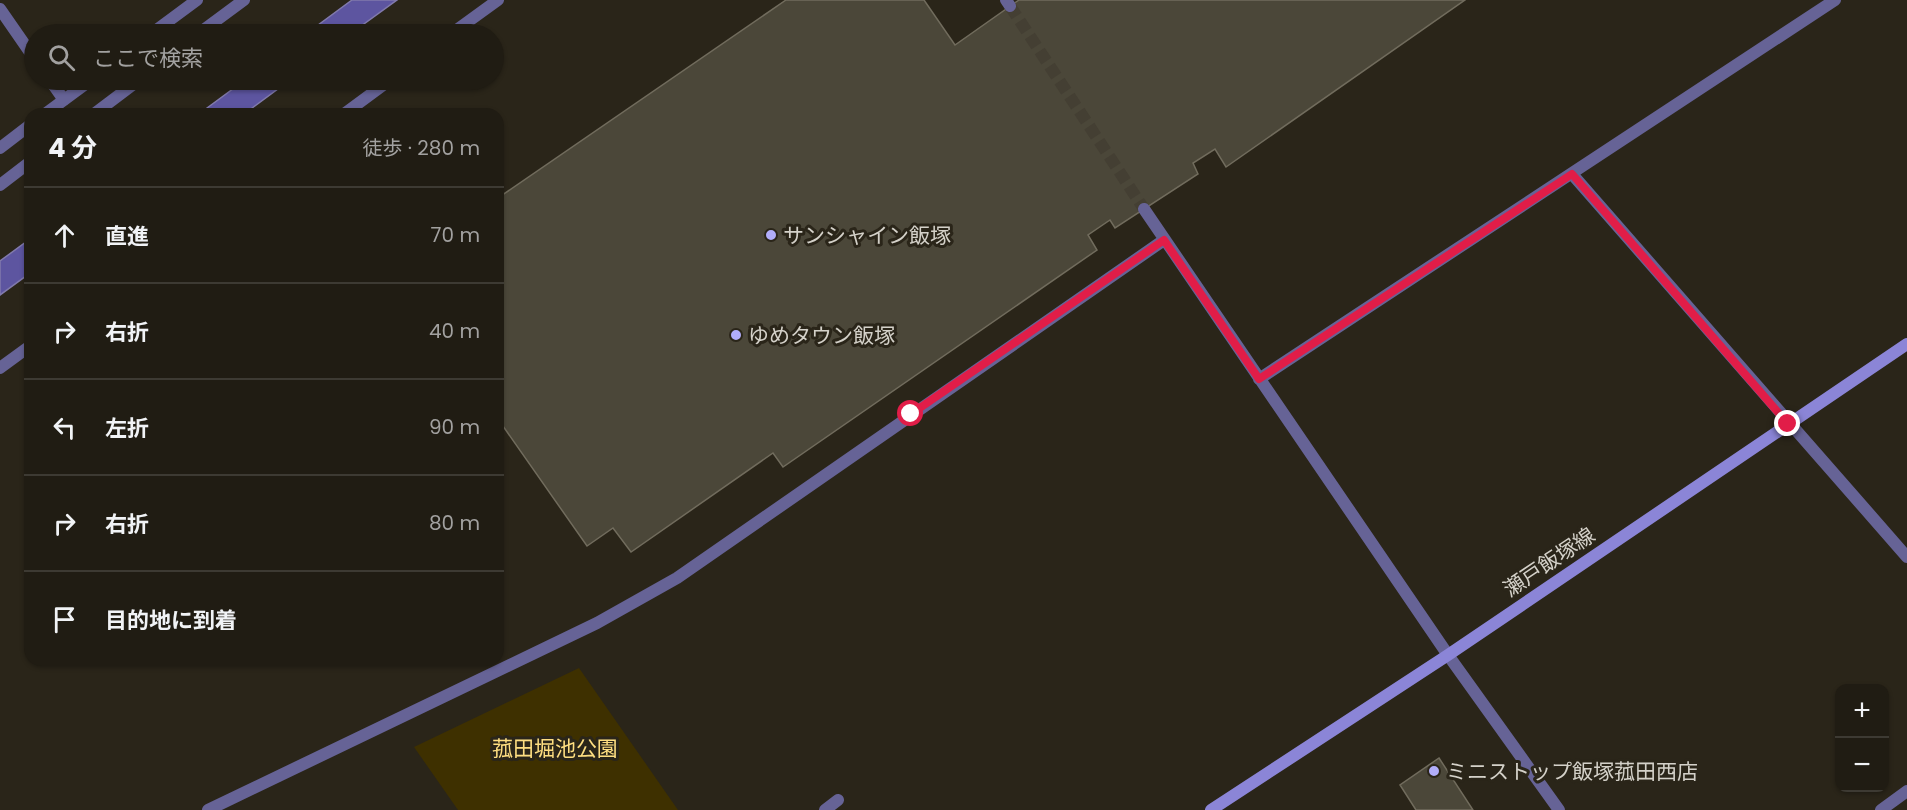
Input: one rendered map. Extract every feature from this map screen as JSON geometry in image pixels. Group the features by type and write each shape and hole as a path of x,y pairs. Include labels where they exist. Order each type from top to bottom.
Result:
{"main road":[{"name":"瀬戸飯塚線","path":"1211,810 1448,654 1907,344"}],"street":[{"path":"165,24 197,0"},
{"path":"212,24 244,0"},
{"path":"465,24 498,0"},
{"path":"1259,379 1835,0"},
{"path":"0,9 24,44"},
{"path":"57,90 64,100"},
{"path":"53,108 78,90"},
{"path":"102,108 126,90"},
{"path":"352,108 376,90"},
{"path":"0,148 24,130"},
{"path":"0,185 24,167"},
{"path":"1572,174 1788,424 1907,557"},
{"path":"1144,209 1448,654 1559,810"},
{"path":"208,810 597,623 677,578 1164,240"},
{"path":"0,368 24,350"},
{"path":"1881,810 1907,792"},
{"path":"825,810 838,800"}],"green space":[{"name":"菰田堀池公園","path":"579,668 678,810 458,810 414,747"}],"shaded area":[{"path":"352,0 397,0 364,24 320,24"},
{"path":"231,90 276,90 252,108 207,108"},
{"path":"24,243 24,277 0,295 0,261"}],"building":[{"name":"ゆめタウン飯塚","path":"786,0 924,0 955,45 1019,0 1465,0 1226,167 1215,149 1193,163 1198,174 1115,228 1110,220 1088,235 1097,250 783,467 773,453 631,552 613,528 587,546 504,428 504,194"},
{"name":"ミニストップ飯塚菰田西店","path":"1439,758 1473,810 1416,810 1400,785"}],"tunnel":[{"path":"1010,6 1144,209"}],"place":[{"name":"サンシャイン飯塚","path":"771,235"},
{"name":"ゆめタウン飯塚","path":"736,335"},
{"name":"ミニストップ飯塚菰田西店","path":"1434,771"}],"route":[{"path":"911,414 1164,240 1259,379 1572,174 1788,424"}]}
